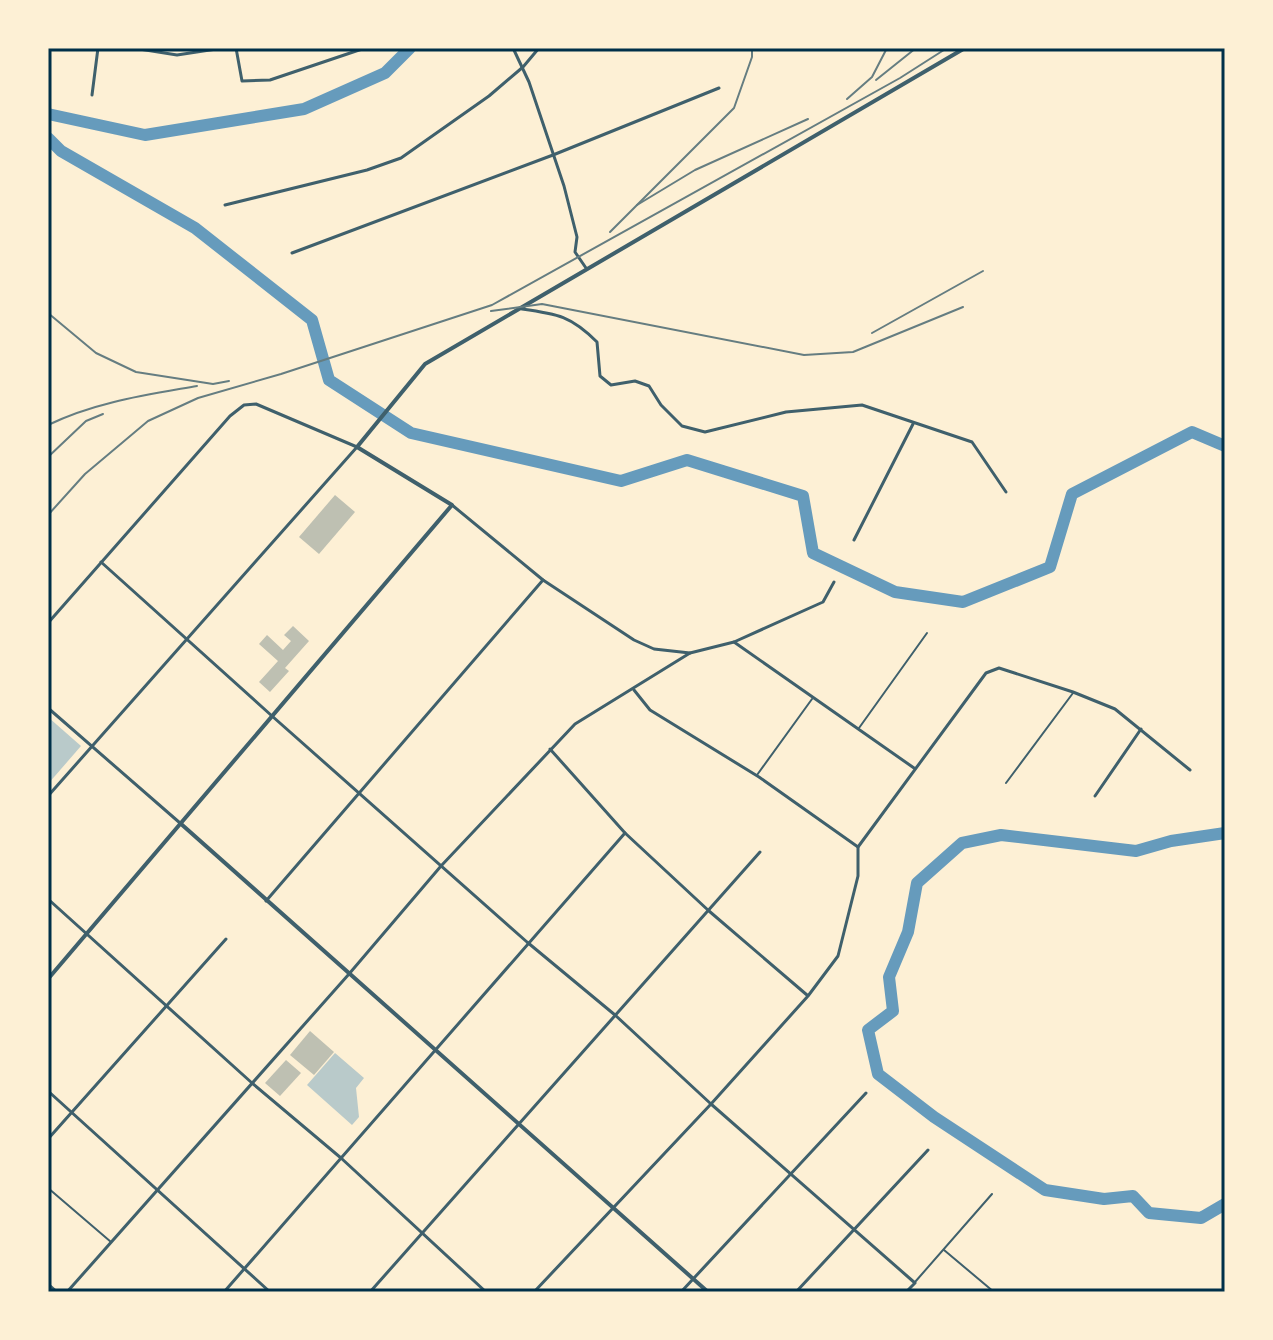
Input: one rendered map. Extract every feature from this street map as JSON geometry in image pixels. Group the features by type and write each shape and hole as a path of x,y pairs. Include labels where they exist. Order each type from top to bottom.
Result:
{"street":[{"path":"92,95 98,48"},
{"path":"133,48 177,55 223,48"},
{"path":"236,48 242,81 270,80 365,48"},
{"path":"513,48 523,67 553,155 577,237 575,252 586,268"},
{"path":"225,205 367,170 401,158 489,96 523,67 539,48"},
{"path":"48,796 357,447 425,364 965,48"},
{"path":"292,253 553,155 719,88"},
{"path":"519,308 555,314 579,325 597,342 600,376 611,385 635,381 649,386 661,405 682,426 705,432 786,412 862,405 972,442 1006,492"},
{"path":"48,623 230,416 244,405 256,404 357,447 452,505 543,580 644,645 690,653"},
{"path":"854,540 913,424"},
{"path":"48,979 452,505"},
{"path":"101,562 915,1283 906,1292"},
{"path":"266,901 543,580"},
{"path":"67,1292 441,866 584,717 634,690 690,653 734,642 823,602 834,582"},
{"path":"734,642 914,768"},
{"path":"534,1292 711,1104 808,996 838,956 858,876 858,847 981,679 992,669 1005,669 1115,709 1190,770"},
{"path":"634,690 650,710 756,776 858,847"},
{"path":"48,708 708,1292"},
{"path":"1095,796 1141,729"},
{"path":"550,749 625,833 808,996"},
{"path":"224,1292 625,833"},
{"path":"370,1292 760,852"},
{"path":"48,899 252,1083 341,1158 486,1292"},
{"path":"48,1139 226,939"},
{"path":"48,1091 270,1292"},
{"path":"681,1292 866,1093"},
{"path":"796,1292 928,1150"},
{"path":"48,1284 57,1292"}],"lane":[{"path":"859,729 927,633"},
{"path":"1006,783 1073,692"},
{"path":"756,776 814,698"},
{"path":"48,1188 112,1242"},
{"path":"915,1283 992,1194"},
{"path":"944,1249 994,1292"}],"shaded area":[{"path":"48,717 81,746 48,784"},
{"path":"335,1053 364,1078 356,1088 359,1117 352,1125 307,1085"}],"building":[{"path":"335,495 355,512 319,554 299,537"},
{"path":"293,626 309,641 285,668 289,671 270,692 259,682 278,661 259,644 267,635 283,650 291,641 284,635"},
{"path":"310,1031 334,1052 314,1075 290,1055"},
{"path":"286,1060 301,1073 280,1096 265,1083"}],"waterway":[{"path":"48,114 145,135 304,109 385,73 410,48"},
{"path":"48,138 61,151 195,228 312,320 329,380 411,433 621,481 687,460 803,496 813,553 895,592 963,602 1050,567 1072,494 1192,432 1225,446"},
{"path":"1225,833 1171,841 1136,851 1001,835 962,843 917,883 908,932 889,977 893,1011 868,1030 878,1074 934,1117 1045,1190 1104,1199 1133,1196 1149,1213 1201,1218 1225,1204"}],"railway":[{"path":"610,232 734,108 752,57 752,48"},
{"path":"847,99 872,77 887,48"},
{"path":"876,80 916,48"},
{"path":"48,515 85,474 148,421 198,398 492,305 900,78 947,48"},
{"path":"637,205 695,170 808,119"},
{"path":"872,333 983,271"},
{"path":"491,311 542,304 804,355 853,352 963,307"},
{"path":"48,313 96,353 136,372 213,384 229,381"},
{"path":"48,425 102,405 197,386"},
{"path":"48,457 86,421 103,414"}]}
